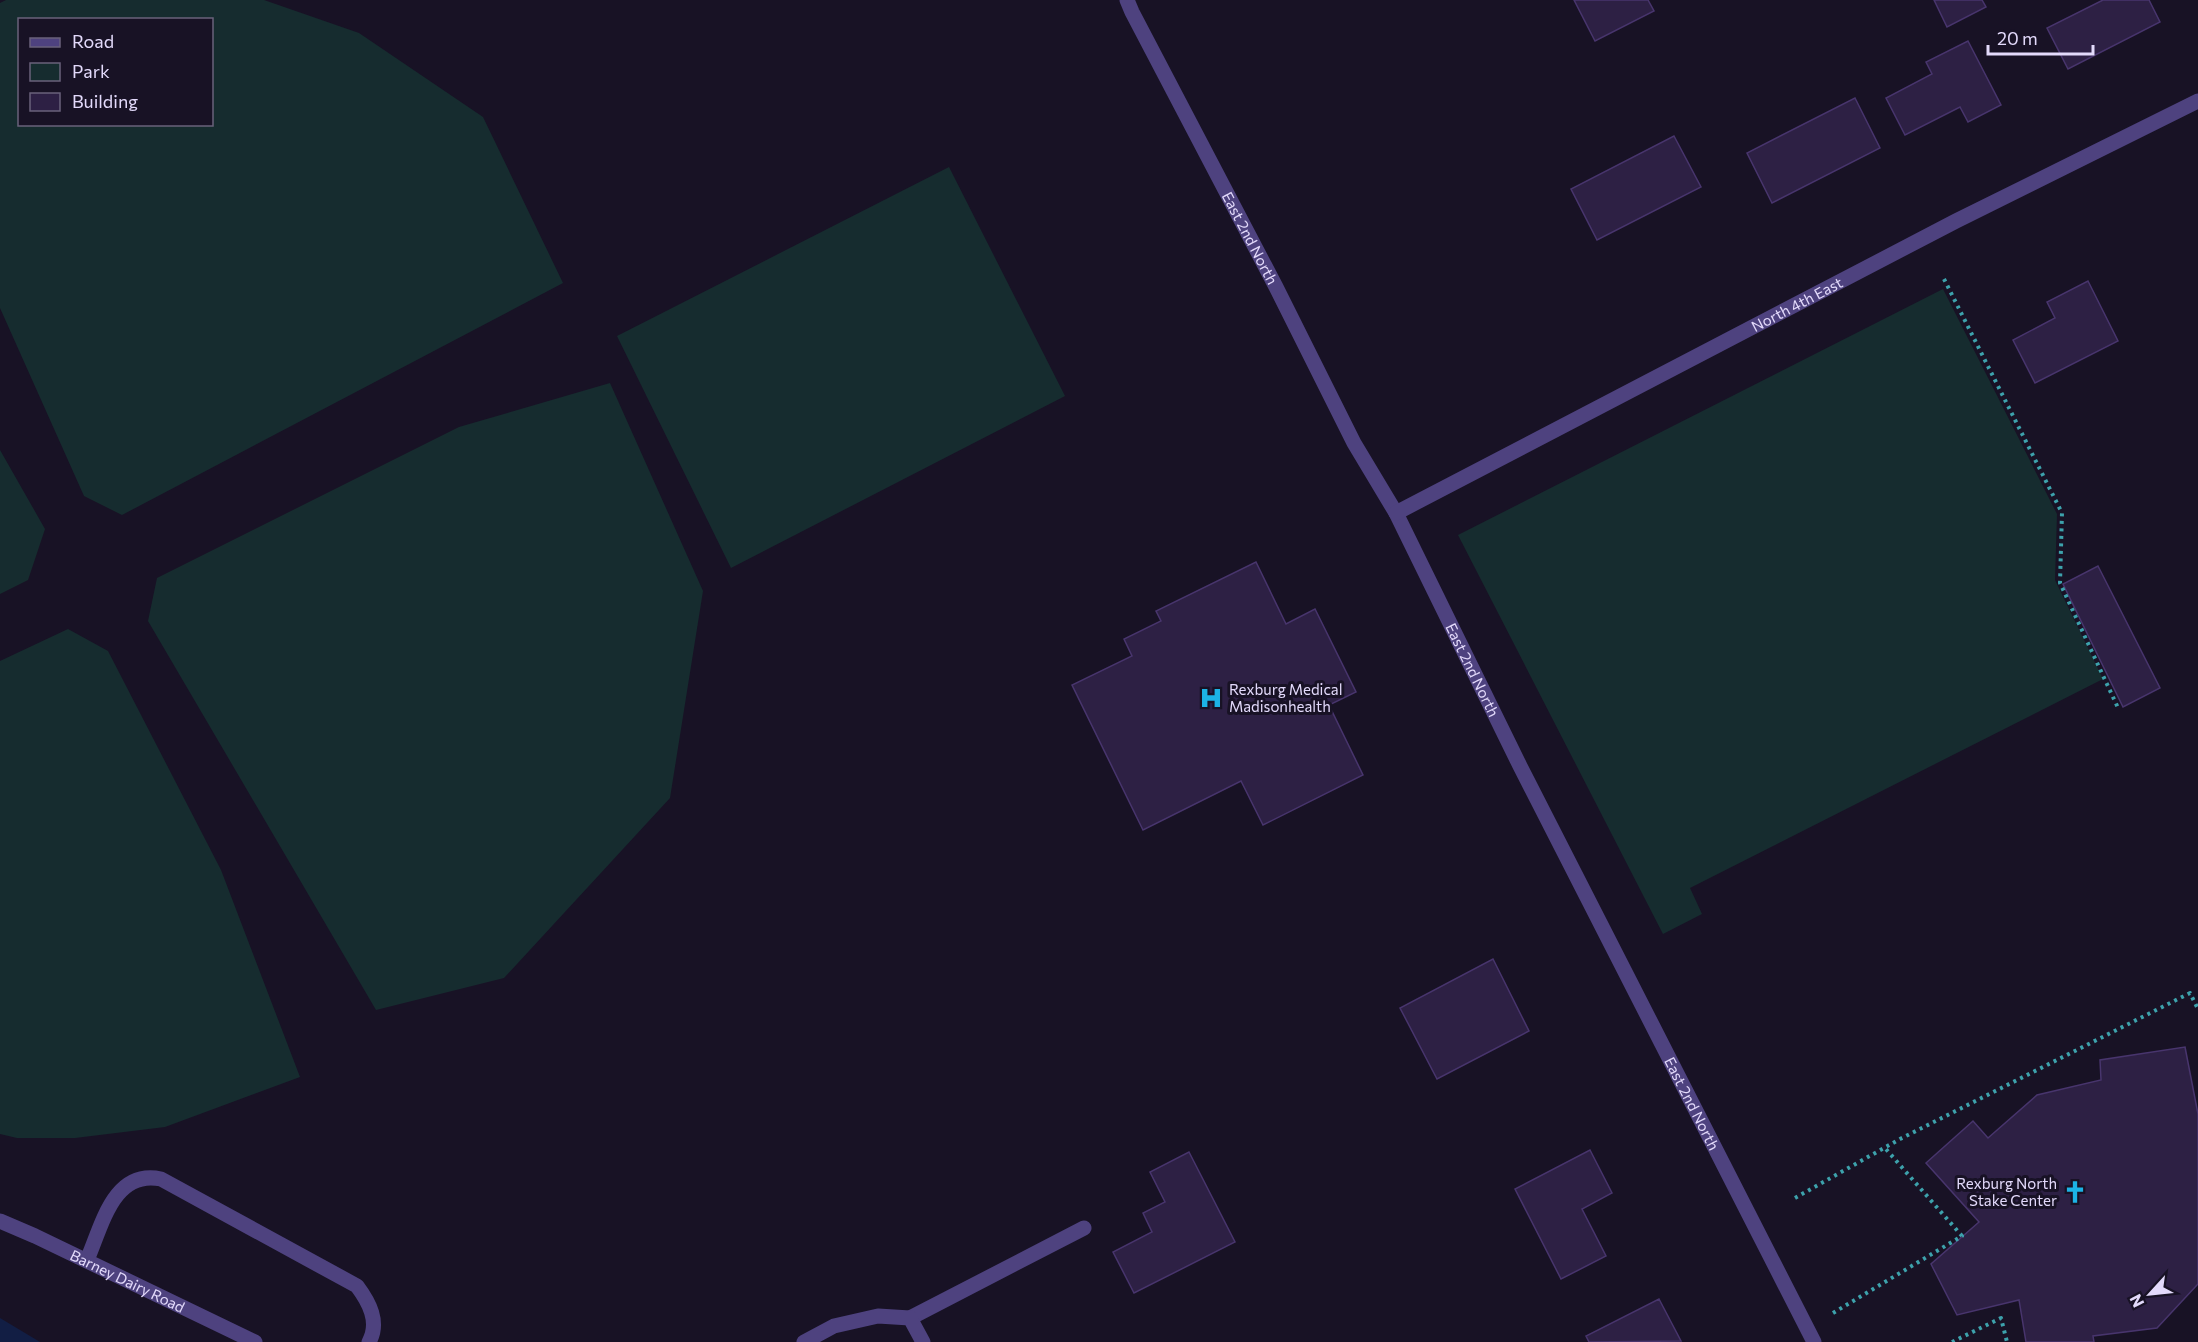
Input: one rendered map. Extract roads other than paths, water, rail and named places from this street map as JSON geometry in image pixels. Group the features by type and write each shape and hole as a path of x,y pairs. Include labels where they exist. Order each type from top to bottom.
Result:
{"street":[{"name":"East 2nd North","path":"1128,0 1131,12 1276,287 1354,442 1396,513 1520,766 1814,1342"},
{"name":"North 4th East","path":"1396,513 1956,221 2198,101"},
{"path":"87,1260 115,1197 124,1186 136,1179 148,1177 161,1179 357,1286 368,1300 374,1322 369,1342"},
{"name":"Barney Dairy Road","path":"0,1221 87,1260 255,1342"},
{"path":"804,1342 834,1326 878,1316 910,1318 1084,1228"},
{"path":"910,1318 923,1342"}],"water":[{"path":"0,1318 40,1342 0,1342"}],"place":[{"name":"Rexburg Medical Madisonhealth","path":"1211,698"},
{"name":"Rexburg North Stake Center","path":"2075,1192"}]}
